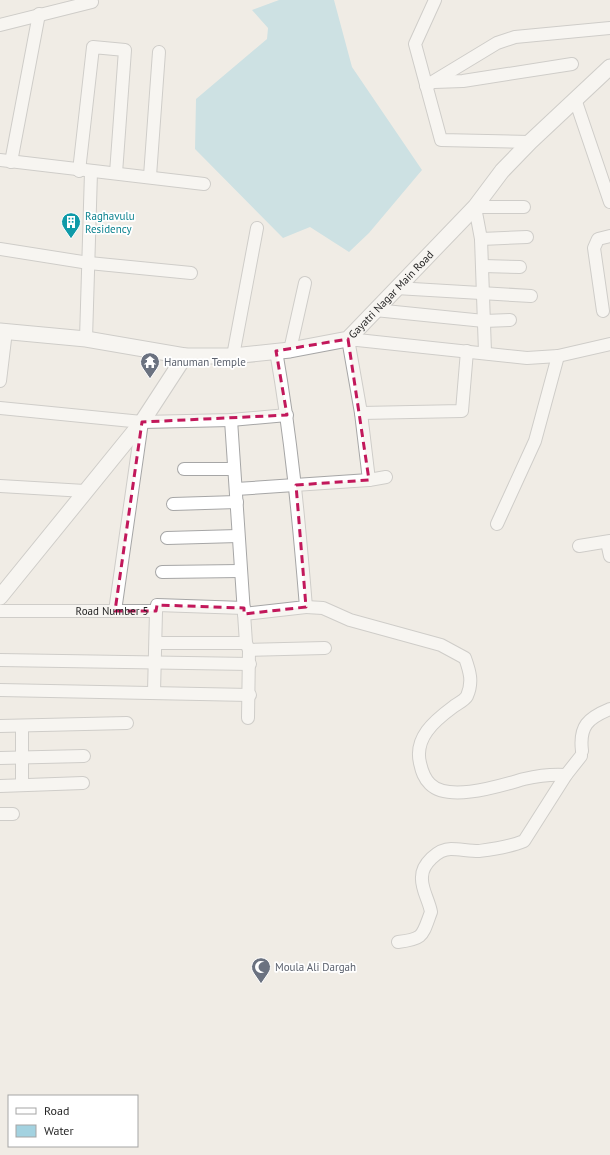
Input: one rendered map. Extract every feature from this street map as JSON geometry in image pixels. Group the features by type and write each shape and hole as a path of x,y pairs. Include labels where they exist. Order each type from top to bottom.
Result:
{"street":[{"path":"435,0 415,44 429,84 441,140 530,142"},
{"path":"0,24 92,2"},
{"path":"39,14 6,161 78,171 150,176 204,184"},
{"path":"429,84 496,43 515,37 610,28"},
{"path":"78,171 92,48 125,50 116,173"},
{"path":"150,176 159,52"},
{"path":"429,84 463,81 572,64"},
{"name":"Gayatri Nagar Main Road","path":"3,331 86,339 185,356 232,356 283,350 348,339 475,206 502,171 530,142 610,67"},
{"path":"576,99 610,202"},
{"path":"86,339 91,172"},
{"path":"485,352 483,266 481,239 475,206 524,207"},
{"path":"232,356 257,228"},
{"path":"603,311 594,248 598,240 610,236"},
{"path":"481,239 526,237"},
{"path":"0,249 89,263 191,273"},
{"path":"483,266 520,267"},
{"path":"305,283 283,350 287,415 296,485 306,607"},
{"path":"396,288 531,296"},
{"path":"375,310 484,321 510,320"},
{"path":"0,381 3,331"},
{"path":"370,480 361,413 348,339 485,352 527,358 558,356 610,344"},
{"path":"361,413 462,411 466,351"},
{"path":"0,597 142,422 185,356"},
{"path":"497,524 535,441 558,356"},
{"path":"0,408 142,422 231,420 287,415"},
{"path":"231,420 240,570 250,664 248,718"},
{"path":"115,611 142,422"},
{"path":"184,469 234,469"},
{"path":"236,489 370,480 386,477"},
{"path":"0,486 85,491"},
{"path":"173,504 237,502"},
{"path":"167,538 238,536"},
{"path":"579,546 609,541 610,556"},
{"path":"162,572 240,570"},
{"name":"Road Number 5","path":"0,611 156,611 157,606 244,611"},
{"path":"244,611 306,607 323,608 350,620 441,645 465,658 472,677 466,697 428,728 418,755 423,777 432,786 450,793 466,792 498,788 524,779 554,774 566,775"},
{"path":"154,692 156,662 156,611"},
{"path":"156,643 325,648"},
{"path":"0,660 250,664"},
{"path":"0,690 250,695"},
{"path":"398,942 419,938 430,917 431,912 422,887 422,868 443,851 451,849 478,851 515,845 524,841 581,754 581,737 586,723 594,716 610,709"},
{"path":"0,726 22,727 126,723"},
{"path":"22,727 22,786"},
{"path":"0,758 84,756"},
{"path":"0,786 83,783"},
{"path":"0,814 12,814"}],"highlighted area":[{"path":"348,339 369,480 296,485 306,607 244,614 244,608 157,605 156,611 115,611 142,422 287,415 276,351"}],"water":[{"path":"279,0 334,0 352,67 422,170 369,233 349,252 310,227 283,238 195,149 196,99 267,39 268,28 252,10"}],"place":[{"name":"Raghavulu Residency","path":"71,239"},
{"name":"Hanuman Temple","path":"150,379"},
{"name":"Moula Ali Dargah","path":"261,984"}]}
